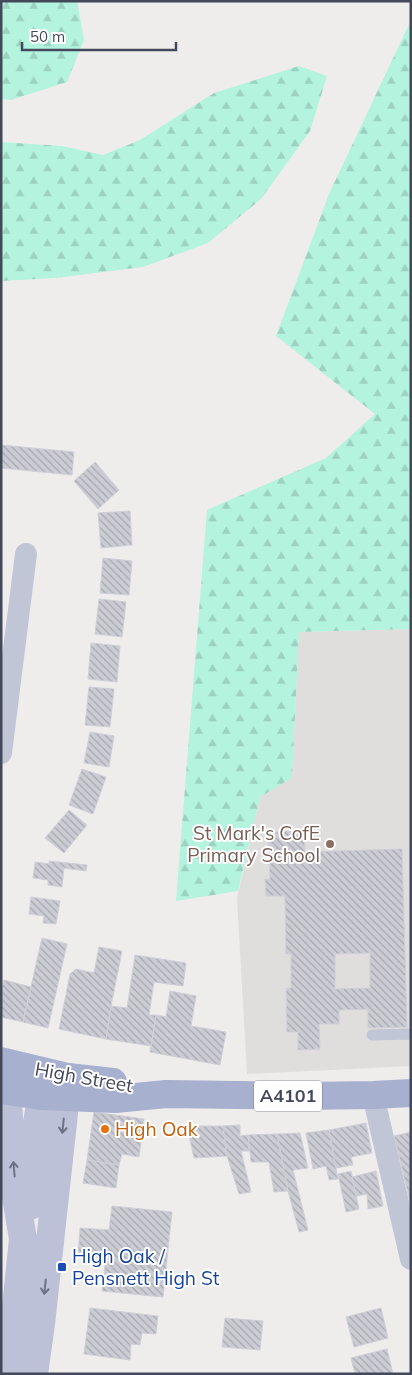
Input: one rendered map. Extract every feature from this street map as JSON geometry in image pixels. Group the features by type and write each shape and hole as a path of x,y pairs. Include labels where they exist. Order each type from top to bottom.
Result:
{"main road":[{"name":"High Street","path":"1,1061 58,1086"},
{"name":"High Street","path":"4,1090 127,1083 166,1094 300,1096 411,1093"},
{"path":"9,1374 7,1324 23,1239 29,1224 35,1138 58,1086"},
{"path":"34,1374 41,1324 58,1086"},
{"path":"4,1090 23,1239"},
{"path":"7,1324 41,1324"}],"street":[{"path":"1,753 7,656 26,554"},
{"path":"373,1095 409,1246"}],"lane":[{"path":"372,1035 411,1034"}],"shaded area":[{"name":"St Mark's CofE Primary School","path":"411,629 411,1066 247,1074 237,898 260,797 292,778 299,632"}],"green space":[{"path":"1,1 77,1 84,40 67,82 11,100 1,99"},
{"path":"411,20 411,629 299,632 292,778 260,797 238,891 176,901 207,510 326,458 375,414 276,336 329,194"},
{"path":"299,66 327,76 310,131 261,199 208,243 143,267 55,278 1,281 1,142 62,146 103,155 140,140 214,93"}],"building":[{"path":"1,445 74,452 72,475 1,468"},
{"path":"95,462 119,490 98,509 74,481"},
{"path":"130,511 132,545 101,548 98,513"},
{"path":"103,558 132,561 129,595 100,593"},
{"path":"99,599 126,602 122,637 95,634"},
{"path":"91,643 120,646 117,682 88,679"},
{"path":"89,687 114,689 110,727 85,725"},
{"path":"90,732 114,736 109,767 84,763"},
{"path":"82,769 106,777 93,814 69,805"},
{"path":"69,810 87,825 64,853 45,838"},
{"path":"304,831 305,852 402,849 407,1027 368,1028 368,1009 339,1010 339,1024 319,1024 320,1049 298,1050 298,1032 287,1032 286,988 291,988 291,954 286,954 285,896 266,896 265,879 270,879 268,832","holes":["370,953 370,988 335,989 335,954"]},
{"path":"49,861 87,865 86,871 64,868 62,887 48,885 48,880 33,878 35,862 49,864"},
{"path":"31,897 60,901 56,924 43,923 44,916 29,914"},
{"path":"42,938 67,944 48,1028 23,1022"},
{"path":"99,947 122,951 106,1039 59,1029 70,974 76,969 94,973"},
{"path":"135,955 186,963 183,986 154,982 149,1015 156,1015 151,1046 106,1039 111,1006 127,1008"},
{"path":"4,980 31,987 23,1022 1,1017 1,993"},
{"path":"170,991 196,996 191,1026 226,1032 220,1065 150,1052 156,1015 166,1017"},
{"path":"94,1112 144,1119 139,1157 122,1154 119,1165 87,1160"},
{"path":"366,1123 372,1153 351,1157 353,1165 336,1168 329,1130"},
{"path":"240,1125 240,1136 248,1135 249,1151 241,1151 251,1192 239,1194 227,1156 223,1126"},
{"path":"187,1126 223,1126 227,1156 194,1158"},
{"path":"329,1130 338,1179 329,1180 326,1166 313,1169 306,1133"},
{"path":"411,1132 411,1206 394,1136"},
{"path":"300,1133 308,1168 293,1170 308,1230 299,1232 288,1191 277,1134"},
{"path":"277,1134 288,1191 274,1192 269,1162 251,1162 248,1135"},
{"path":"87,1160 119,1165 116,1188 83,1183"},
{"path":"351,1171 359,1209 346,1212 338,1174"},
{"path":"376,1171 383,1206 368,1209 367,1194 356,1196 352,1177"},
{"path":"112,1206 172,1212 163,1297 102,1291 106,1258 78,1255 80,1228 109,1230"},
{"path":"90,1308 158,1316 156,1334 142,1333 140,1345 131,1344 130,1360 84,1354"},
{"path":"381,1308 388,1338 354,1347 346,1317"},
{"path":"225,1318 263,1321 260,1350 222,1347"},
{"path":"387,1349 393,1374 355,1374 351,1358"}],"place":[{"name":"St Mark's CofE Primary School","path":"330,844"},
{"name":"High Oak","path":"105,1129"},
{"name":"High Oak / Pensnett High St","path":"62,1267"}]}
